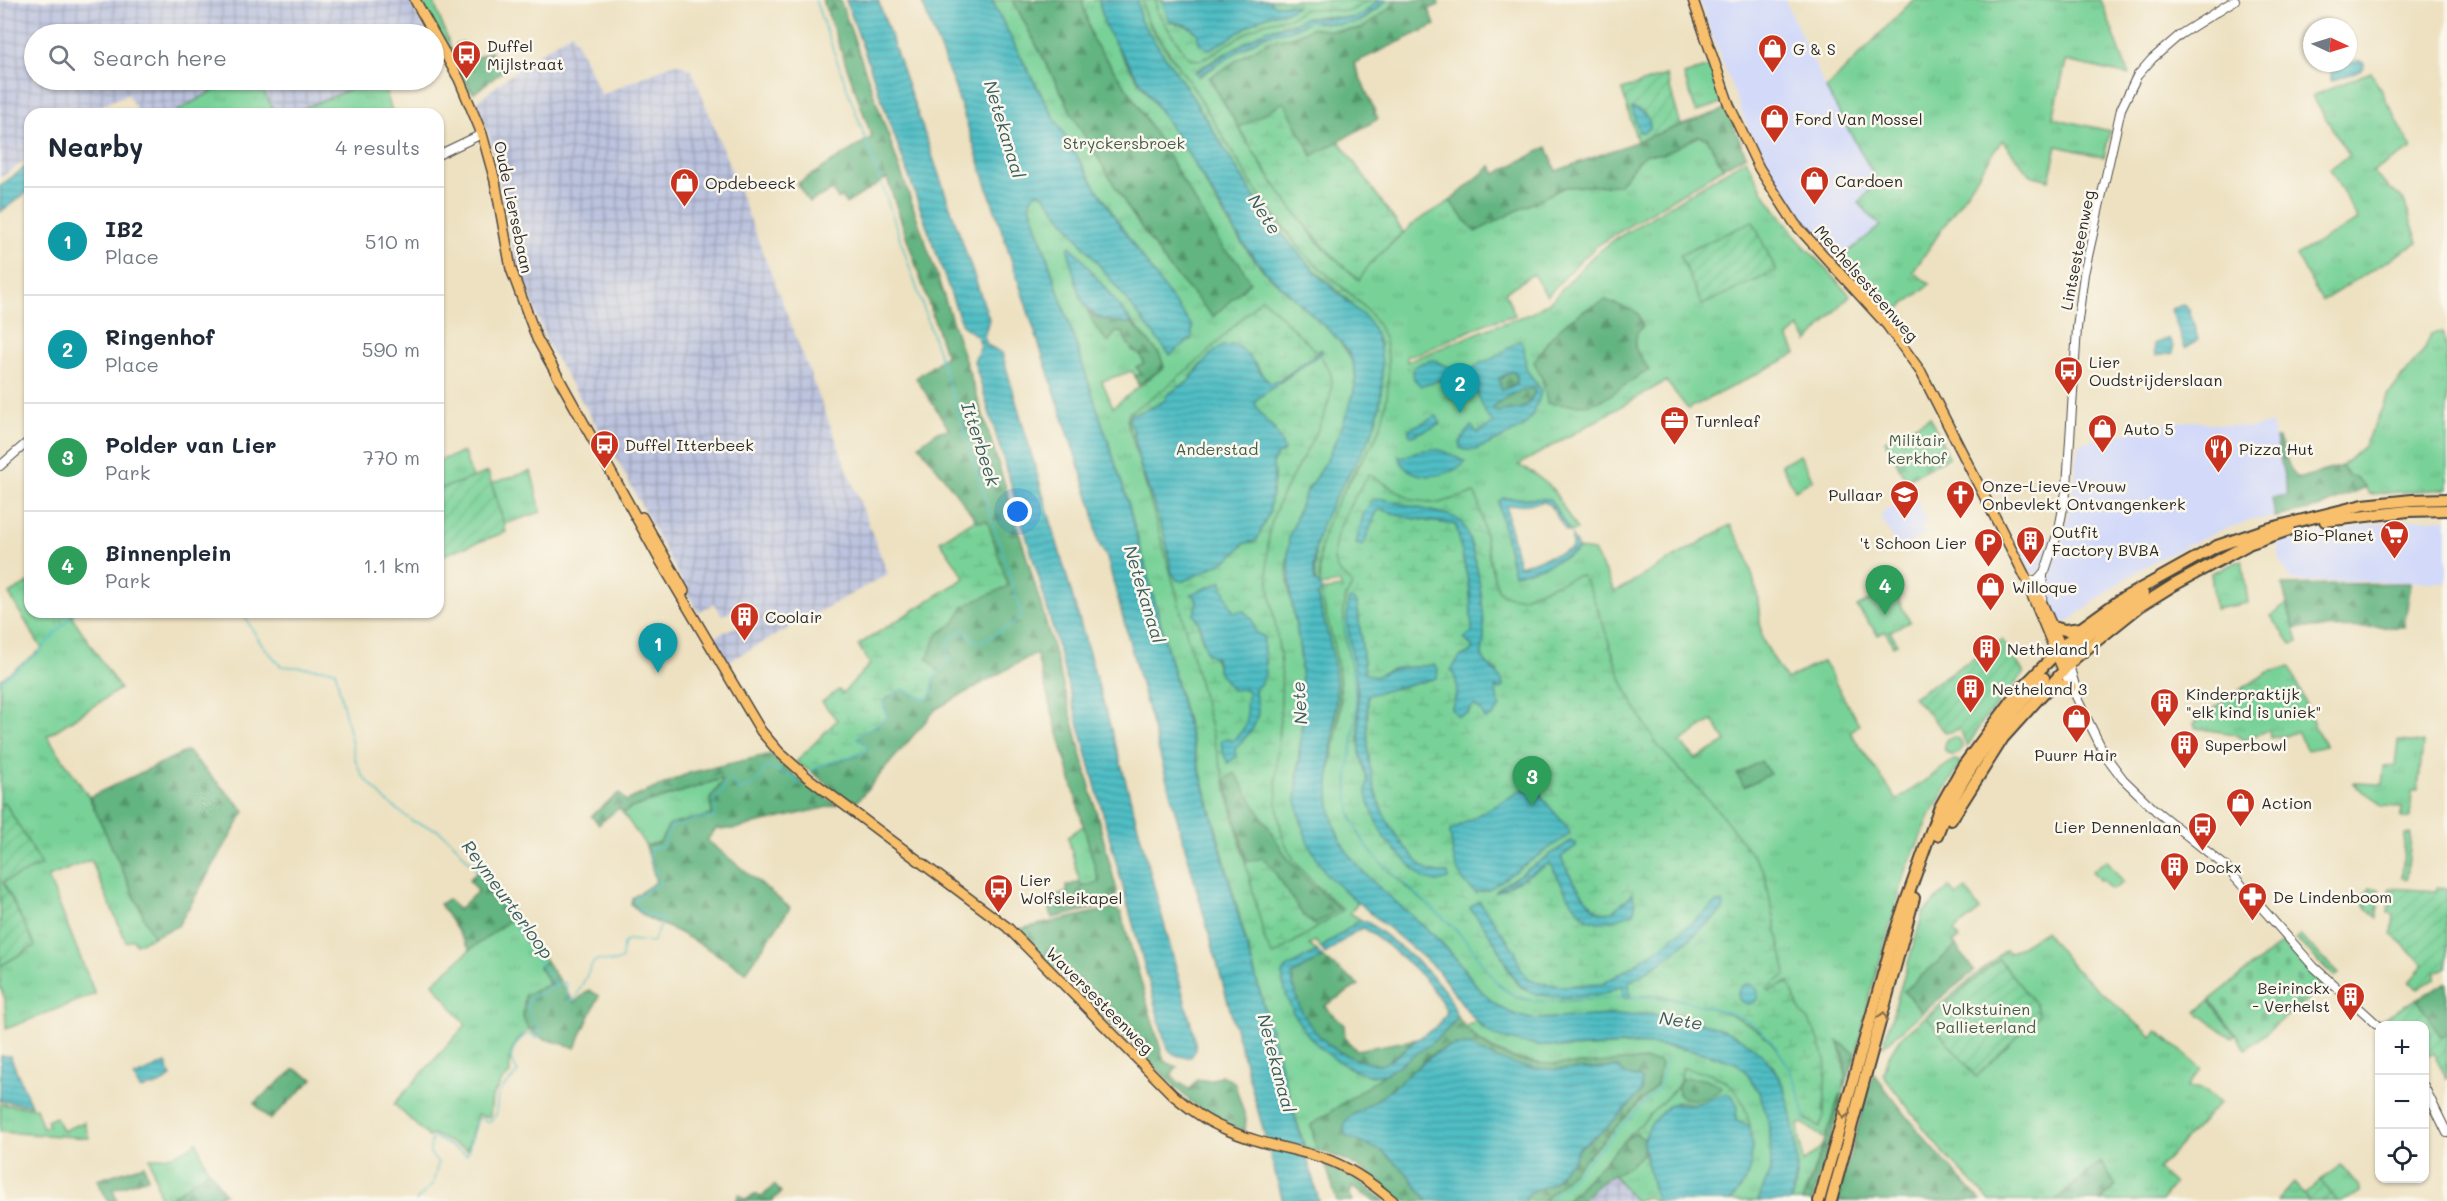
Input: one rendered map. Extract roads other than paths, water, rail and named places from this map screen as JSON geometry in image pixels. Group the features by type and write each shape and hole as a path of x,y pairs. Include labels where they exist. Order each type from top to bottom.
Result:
{"highway":[{"path":"1931,842 1939,809 1963,766 2006,706 2081,628 2120,600 2217,546 2280,526 2363,505 2447,499"},
{"path":"2280,526 2215,552 2168,578 2136,598 2080,643 2168,582 2247,544 2295,528 2330,520 2408,511 2447,510"},
{"path":"1931,842 2015,723 2066,668 2140,606 2247,544"},
{"path":"2053,627 2065,630 2081,628"},
{"path":"1831,1201 1895,932 1931,842 1983,752 2043,677"},
{"path":"2045,690 2058,684 2071,687"},
{"path":"1819,1201 1865,1059"}],"main road":[{"name":"Oude Liersebaan","path":"415,0 428,24"},
{"name":"Mechelsesteenweg","path":"1693,0 1730,105 1759,168 1795,224 1887,325 1921,372 2028,582 2043,603 2059,650"},
{"name":"Oude Liersebaan","path":"444,52 459,79 482,134 495,182 511,269 537,339 582,421 611,462 660,544 705,637 761,731 779,752 807,777"},
{"name":"Mechelsesteenweg","path":"2028,582 2029,591 2066,668"},
{"name":"Waversesteenweg","path":"807,777 1007,927 1173,1095 1197,1115 1251,1139 1325,1159 1361,1176 1393,1201"}],"street":[{"name":"Lintsesteenweg","path":"2043,574 2057,536 2066,495 2082,284 2121,109 2137,76 2152,58 2181,34 2235,0"},
{"path":"444,152 482,134"},
{"path":"0,466 24,445"},
{"path":"2028,582 2043,574 2043,603"},
{"name":"Mechelsesteenweg","path":"2066,668 2071,687 2105,755 2127,784 2219,861 2314,967 2375,1024"},
{"name":"Mechelsesteenweg","path":"2066,668 2078,692 2078,697"},
{"path":"2429,1096 2447,1133"}],"water":[{"path":"846,0 878,0 989,319 984,337 987,345 1002,353 1121,764 1194,1035 1196,1049 1191,1057 1177,1055 1166,1045 1039,578 974,361 981,345 977,336 962,325"},
{"name":"Netekanaal","path":"921,0 992,0 1036,85 1084,168 1136,249 1192,326 1192,338 1170,355 1044,195 1037,192 1032,196 1029,203 1127,499 1242,929 1319,1201 1283,1201 1107,558 1098,542 1093,509 955,88"},
{"name":"Nete","path":"1099,0 1138,0 1140,20 1188,90 1276,228 1318,275 1368,320 1379,345 1382,381 1375,423 1369,439 1322,525 1316,543 1314,562 1315,582 1321,586 1322,591 1317,595 1330,641 1336,677 1329,794 1337,834 1348,853 1369,878 1432,933 1490,1000 1501,1008 1531,1019 1632,1014 1680,1018 1733,1034 1762,1055 1773,1068 1782,1085 1793,1126 1796,1147 1796,1180 1790,1201 1758,1201 1771,1169 1770,1127 1760,1094 1746,1072 1736,1063 1709,1054 1669,1046 1636,1044 1570,1048 1521,1043 1494,1036 1473,1018 1438,971 1326,874 1307,841 1296,801 1303,713 1300,647 1291,599 1289,538 1303,498 1327,460 1343,424 1354,391 1356,377 1353,363 1348,351 1335,336 1264,270 1242,242 1186,150 1110,36 1103,20"},
{"path":"1268,0 1274,5 1296,5 1287,11 1266,16 1208,49 1199,43 1197,32 1187,25 1169,21 1162,1"},
{"path":"1379,0 1387,0 1359,22 1339,24 1309,21 1291,30 1267,34 1198,76 1196,72 1266,30 1291,25 1307,17 1353,18 1363,14"},
{"path":"2357,60 2364,63 2363,69 2357,71"},
{"path":"2333,72 2355,72 2332,81 2331,73"},
{"path":"1632,108 1645,115 1650,128 1639,132"},
{"path":"24,168 24,194 0,212 0,186"},
{"path":"1070,246 1132,323 1100,318 1090,311 1079,292 1075,279 1068,249"},
{"path":"2183,305 2189,309 2198,340 2185,348 2171,309"},
{"path":"2169,338 2173,353 2156,356 2154,344"},
{"path":"1520,340 1524,347 1526,369 1541,391 1539,400 1530,418 1521,428 1478,449 1460,448 1460,442 1471,426 1478,433 1494,423 1487,416 1475,389 1466,379 1442,380 1421,386 1414,379 1412,371 1422,363 1434,360 1450,368 1469,371 1482,362 1492,359","holes":["1513,371 1517,375 1516,385 1501,390 1499,378","1534,388 1535,392 1524,408 1497,412 1493,409 1511,395"]},
{"path":"1236,345 1270,383 1279,381 1321,350 1322,352 1257,399 1255,403 1262,416 1275,431 1284,451 1277,455 1273,462 1274,478 1269,513 1256,541 1245,543 1230,558 1195,576 1183,581 1177,580 1172,573 1165,537 1139,461 1133,428 1129,421 1131,414 1147,410 1164,401 1168,394 1188,382 1210,355 1222,346"},
{"path":"1437,416 1441,424 1412,436 1409,434 1409,429"},
{"path":"1434,449 1466,462 1449,472 1429,476 1410,471 1398,455 1402,458 1418,451"},
{"path":"1503,498 1550,499 1570,532 1566,531 1550,505 1545,502 1507,506 1519,566 1572,549 1572,537 1577,551 1542,567 1514,574 1499,507 1499,501"},
{"path":"1382,499 1451,516 1462,523 1472,547 1479,580 1484,628 1483,659 1502,681 1503,687 1499,690 1495,688 1500,707 1492,717 1485,719 1474,705 1468,713 1458,716 1451,709 1457,689 1451,670 1460,657 1470,652 1473,647 1464,639 1472,632 1470,590 1456,525 1404,517 1382,509 1377,511 1363,546 1356,544 1363,515 1372,500"},
{"path":"1221,582 1233,612 1244,611 1252,619 1255,632 1264,637 1264,678 1255,689 1258,715 1251,731 1235,749 1236,757 1228,763 1222,750 1221,740 1227,738 1232,741 1240,734 1246,722 1249,692 1245,689 1232,690 1218,671 1216,658 1206,652 1199,622 1194,615 1197,600 1191,594"},
{"path":"1351,599 1357,603 1365,673 1375,677 1392,669 1434,665 1438,669 1437,678 1368,695 1367,738 1372,779 1385,817 1396,835 1422,867 1435,873 1448,873 1449,879 1436,882 1423,878 1384,838 1370,806 1366,790 1368,780 1360,753 1358,691 1347,621 1348,601"},
{"path":"1534,783 1543,799 1567,827 1570,834 1488,890 1476,893 1463,880 1456,866 1450,831"},
{"path":"1571,841 1576,842 1576,846 1561,857 1573,880 1592,906 1598,911 1608,913 1626,901 1632,892 1635,904 1634,913 1605,922 1589,919 1576,906 1550,863 1495,893 1499,888"},
{"path":"1479,901 1515,951 1520,968 1528,978 1539,983 1560,986 1603,984 1656,951 1716,903 1722,902 1724,905 1723,910 1667,958 1629,983 1630,997 1623,998 1622,985 1608,992 1591,996 1552,997 1528,991 1520,985 1492,938 1470,908"},
{"path":"1363,921 1392,941 1433,977 1452,1003 1456,1015 1453,1023 1437,1039 1386,1074 1381,1075 1367,1074 1350,1068 1324,1051 1314,1041 1296,1018 1285,990 1282,974 1288,967 1317,951 1322,957 1292,975 1294,990 1306,1019 1326,1043 1339,1052 1378,1065 1389,1061 1437,1026 1447,1012 1421,975 1400,955 1364,928 1356,931 1325,954 1321,948 1356,923"},
{"path":"1748,984 1755,987 1758,994 1755,1001 1748,1004 1741,1001 1738,994 1741,987"},
{"path":"1460,1045 1470,1045 1504,1062 1542,1069 1618,1067 1625,1073 1642,1080 1641,1092 1603,1131 1578,1148 1574,1160 1566,1165 1556,1180 1530,1192 1524,1201 1428,1201 1405,1171 1382,1151 1347,1137 1344,1124 1349,1117 1387,1092 1436,1053"},
{"path":"1,1056 10,1056 31,1105 0,1101"},
{"path":"166,1063 171,1077 156,1086 140,1089 134,1077"},
{"path":"1722,1094 1732,1095 1737,1104 1736,1121 1750,1126 1752,1147 1750,1166 1738,1193 1730,1201 1656,1201 1643,1144 1650,1125 1670,1104 1695,1104"}],"waterway":[{"name":"Itterbeek","path":"812,772 828,763 865,752 867,746 857,738 887,717 883,703 903,689 925,699 931,697 934,678 948,662 947,644 953,636 964,630 976,642 981,642 1014,623 1019,619 1021,612 957,408 880,179 815,0"},
{"path":"1306,22 1316,20"},
{"name":"Reymeurterloop","path":"0,681 37,654 70,618"},
{"name":"Reymeurterloop","path":"246,618 260,642 281,666 335,670 356,762 362,775 385,800 412,821 438,830 454,843 485,881 555,985"},
{"path":"1344,622 1352,667 1356,713 1349,762 1348,797 1351,818 1371,853 1460,933 1500,987 1511,994 1536,1001 1625,998"},
{"name":"Itterbeek","path":"416,1201 433,1184 438,1163 430,1154 431,1140 434,1137 467,1155 478,1119 489,1122 496,1115 497,1099 501,1090 518,1072 511,1060 519,1040 530,1033 536,1039 541,1035 526,1006 531,998 563,982 566,984 568,1000 574,1001 593,963 597,960 619,961 622,959 623,944 628,940 652,942 662,923 661,920 643,912 634,899 659,883 649,854 651,848 662,847 672,825 682,825 697,819 713,819 716,812 714,799 722,792 725,782 731,780 739,790 743,789 755,783 768,768 779,770 795,779 797,784 801,784"},
{"name":"Nete","path":"1630,997 1693,1003 1727,1012 1750,1022 1772,1041 1787,1065 1798,1091 1805,1119"},
{"path":"1549,1201 1660,1087 1666,1060"}],"tunnel":[{"path":"2041,676 2078,642"}],"place":[{"name":"G & S","path":"1772,74"},
{"name":"Duffel Mijlstraat","path":"466,80"},
{"name":"Ford Van Mossel","path":"1774,144"},
{"name":"Cardoen","path":"1814,206"},
{"name":"Opdebeeck","path":"684,208"},
{"name":"Lier Oudstrijderslaan","path":"2068,396"},
{"name":"Ringenhof","path":"1460,413"},
{"name":"Turnleaf","path":"1674,446"},
{"name":"Auto 5","path":"2102,454"},
{"name":"Duffel Itterbeek","path":"604,470"},
{"name":"Pizza Hut","path":"2218,474"},
{"name":"Pullaar","path":"1904,520"},
{"name":"Onze-Lieve-Vrouw Onbevlekt Ontvangenkerk","path":"1961,520"},
{"name":"Bio-Planet","path":"2395,560"},
{"name":"Outfit Factory BVBA","path":"2031,566"},
{"name":"'t Schoon Lier","path":"1988,568"},
{"name":"Willoque","path":"1991,612"},
{"name":"Binnenplein","path":"1885,615"},
{"name":"Coolair","path":"744,642"},
{"name":"IB2","path":"658,673"},
{"name":"Netheland 1","path":"1986,674"},
{"name":"Netheland 3","path":"1971,714"},
{"name":"Kinderpraktijk \"elk kind is uniek\"","path":"2165,728"},
{"name":"Puurr Hair","path":"2076,744"},
{"name":"Superbowl","path":"2184,770"},
{"name":"Polder van Lier","path":"1532,806"},
{"name":"Action","path":"2240,828"},
{"name":"Lier Dennenlaan","path":"2202,852"},
{"name":"Dockx","path":"2174,892"},
{"name":"Lier Wolfsleikapel","path":"999,914"},
{"name":"De Lindenboom","path":"2252,922"},
{"name":"Beirinckx - Verhelst","path":"2351,1022"}],"park label":[{"name":"Stryckersbroek","path":"1124,142"},
{"name":"Anderstad","path":"1217,448"},
{"name":"Militair kerkhof","path":"1917,448"},
{"name":"Volkstuinen Pallieterland","path":"1986,1017"}]}
